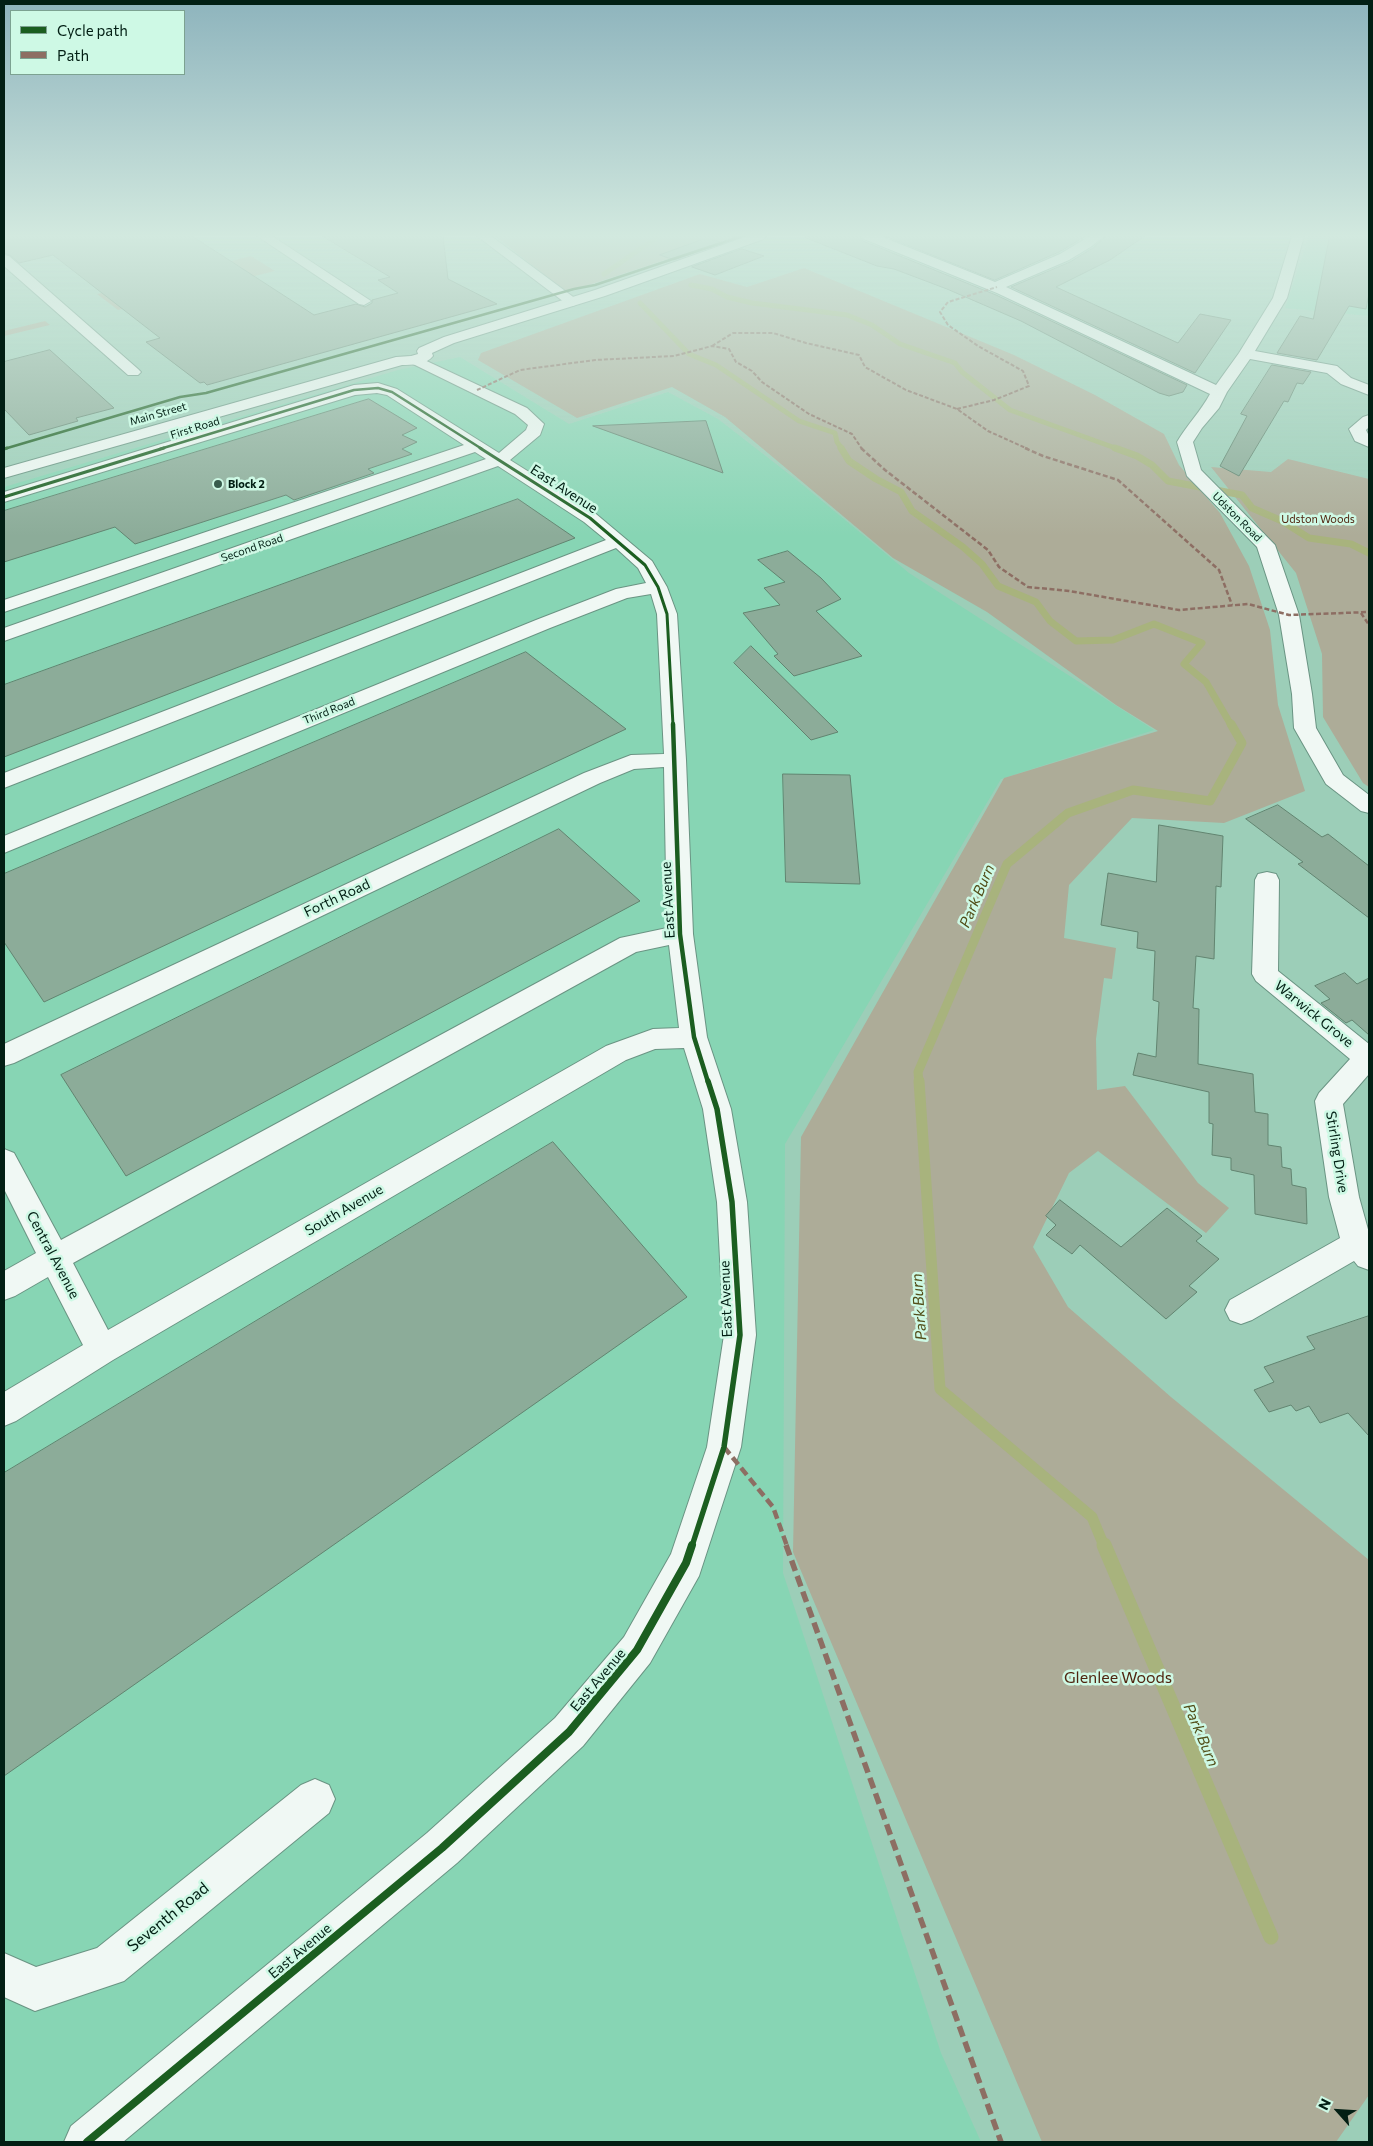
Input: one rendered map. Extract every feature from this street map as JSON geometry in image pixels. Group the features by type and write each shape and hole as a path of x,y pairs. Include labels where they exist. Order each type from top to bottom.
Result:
{"street":[{"path":"91,336 132,372"},
{"path":"400,356 421,356 450,340 462,336"},
{"path":"1101,336 1219,392"},
{"name":"Udston Road","path":"1257,336 1219,392 1211,408 1195,426 1185,442 1192,472 1266,545 1289,615 1302,694 1305,728 1334,779 1369,806"},
{"path":"1246,354 1332,369 1346,381 1369,390"},
{"name":"Main Street","path":"4,457 311,371 380,355 400,356"},
{"name":"Main Street","path":"4,473 372,368 400,356"},
{"path":"421,356 426,367 521,411 536,424 534,432 489,453"},
{"name":"First Road","path":"4,497 354,390 378,388 392,392"},
{"name":"East Avenue","path":"87,2142 442,1848 569,1732 637,1650 686,1563 724,1447 740,1335 732,1202 717,1109 694,1037 680,934 675,760 667,614 658,587 645,565 619,541 590,518 392,392"},
{"path":"1369,420 1357,429 1361,438 1369,442"},
{"name":"Second Road","path":"4,606 489,453"},
{"name":"Second Road","path":"4,635 489,453"},
{"path":"4,781 619,541"},
{"name":"Third Road","path":"4,845 543,624 623,593 658,587"},
{"name":"Forth Road","path":"4,1056 592,778 631,762 675,760"},
{"name":"Warwick Grove","path":"1267,880 1265,974 1368,1056"},
{"path":"4,1286 629,944 680,934"},
{"name":"South Avenue","path":"4,1410 102,1350 616,1053 653,1039 694,1037"},
{"name":"Stirling Drive","path":"1363,1251 1344,1197 1328,1101 1368,1056"},
{"name":"Central Avenue","path":"4,1161 102,1350"},
{"path":"1240,1310 1363,1251"},
{"name":"Seventh Road","path":"4,1975 35,1989 109,1966 315,1799"}],"shaded area":[{"path":"460,357 569,424 668,392 718,419 798,481 909,573 1154,730 1001,779 785,1144 783,1573 941,2053 981,2142 4,2142 4,487 398,370"}],"green space":[{"name":"Glenlee Woods","path":"528,336 968,336 1014,355 1095,395 1164,434 1179,465 1220,513 1249,566 1270,630 1278,705 1305,791 1224,823 1132,818 1069,885 1064,938 1116,948 1112,979 1104,978 1096,1039 1097,1090 1125,1086 1198,1183 1229,1208 1206,1233 1098,1151 1069,1173 1033,1247 1068,1307 1171,1397 1369,1560 1369,2095 1336,2142 1042,2142 793,1552 801,1137 1004,778 1158,731 1116,705 987,612 893,558 725,417 672,387 577,418 478,360 481,353"},
{"name":"Udston Woods","path":"1288,459 1369,479 1369,787 1363,783 1323,717 1322,654 1296,573 1211,467 1271,472"}],"building":[{"path":"158,336 382,336 207,385 204,382 200,383 146,342 160,338"},
{"path":"1050,336 1083,336 1187,385 1183,392 1169,396 1159,393"},
{"path":"1116,336 1163,336 1178,343 1183,336 1220,336 1195,373"},
{"path":"1287,336 1331,336 1317,360 1277,353"},
{"path":"50,350 114,408 76,418 78,421 29,435 4,409 4,362"},
{"path":"1272,365 1311,372 1303,384 1297,383 1288,402 1284,401 1239,476 1220,466 1247,416 1241,414"},
{"name":"Block 2","path":"369,399 417,428 402,435 417,442 402,449 412,454 368,469 374,473 294,500 286,495 135,544 115,527 4,562 4,511"},
{"path":"706,421 723,473 593,426"},
{"path":"518,499 575,538 4,757 4,685"},
{"path":"788,551 821,578 841,599 816,611 862,656 794,676 774,656 778,654 743,613 780,605 764,588 785,582 758,560"},
{"path":"751,646 838,732 811,740 734,663"},
{"path":"526,652 626,729 44,1002 4,942 4,874"},
{"path":"783,774 850,775 860,884 786,882"},
{"path":"1278,805 1322,837 1328,834 1369,866 1369,918 1298,864 1303,862 1246,819"},
{"path":"1159,825 1223,836 1221,887 1216,886 1214,959 1196,956 1193,1008 1199,1009 1198,1064 1253,1074 1255,1112 1268,1114 1268,1145 1281,1147 1282,1167 1291,1169 1292,1185 1306,1188 1307,1224 1255,1214 1254,1175 1231,1170 1231,1158 1212,1155 1213,1124 1209,1123 1209,1092 1133,1075 1138,1053 1156,1057 1159,1002 1153,1000 1155,951 1137,948 1138,932 1101,925 1108,873 1156,882"},
{"path":"559,829 640,901 126,1176 61,1075"},
{"path":"1345,973 1357,984 1369,978 1369,1035 1352,1020 1346,1023 1321,1003 1330,999 1315,986"},
{"path":"553,1142 687,1297 4,1776 4,1473"},
{"path":"1060,1200 1121,1247 1167,1208 1202,1236 1196,1241 1219,1259 1189,1286 1197,1292 1166,1319 1080,1245 1072,1254 1046,1235 1056,1225 1046,1216"},
{"path":"1369,1316 1369,1436 1348,1413 1320,1423 1309,1406 1296,1411 1291,1405 1269,1412 1254,1390 1274,1382 1264,1367 1315,1349 1307,1337"}],"waterway":[{"name":"Park Burn","path":"672,336 689,354 716,365 799,421 835,433 837,442 842,449"},
{"path":"888,336 900,344 955,363 962,372 1010,410 1118,449"},
{"name":"Park Burn","path":"841,448 849,461 876,479 901,492 912,511 963,547 982,564 998,586 1036,602 1050,621 1076,641 1113,640 1154,624 1202,643 1184,664 1206,682 1231,725"},
{"path":"1115,448 1137,456 1152,465 1168,481 1242,495 1252,508 1282,521 1309,538 1351,544 1369,553"},
{"name":"Park Burn","path":"919,1082 918,1072 1007,864 1068,813 1133,790 1210,801 1242,743 1231,724"},
{"name":"Park Burn","path":"919,1081 940,1389 1092,1517 1104,1546"},
{"name":"Park Burn","path":"1104,1545 1271,1937"}],"marked path":[{"path":"712,346 728,336"},
{"path":"783,336 859,355 865,367 906,390 957,409 988,431 1043,456 1118,480 1219,570 1232,605"},
{"path":"957,409 994,400 1029,386 1023,371 964,336"},
{"path":"477,390 520,370 595,360 674,356 712,346 729,349 736,362 752,371 762,382 809,414 852,434 864,452 988,550 999,567 1028,587 1069,591 1179,610 1248,604 1289,615 1369,612"},
{"path":"1361,613 1369,625"},
{"path":"724,1447 773,1507 1001,2142"}],"cycle path":[{"path":"4,449 180,397 206,393 407,336"},
{"path":"4,497 354,390 378,388 392,392 590,518 645,565 658,587 667,614 675,760 680,934 694,1037 717,1109 732,1202 740,1335 724,1447 686,1563 637,1650 569,1732 442,1848 87,2142"}],"place":[{"name":"Block 2","path":"218,484"}]}
